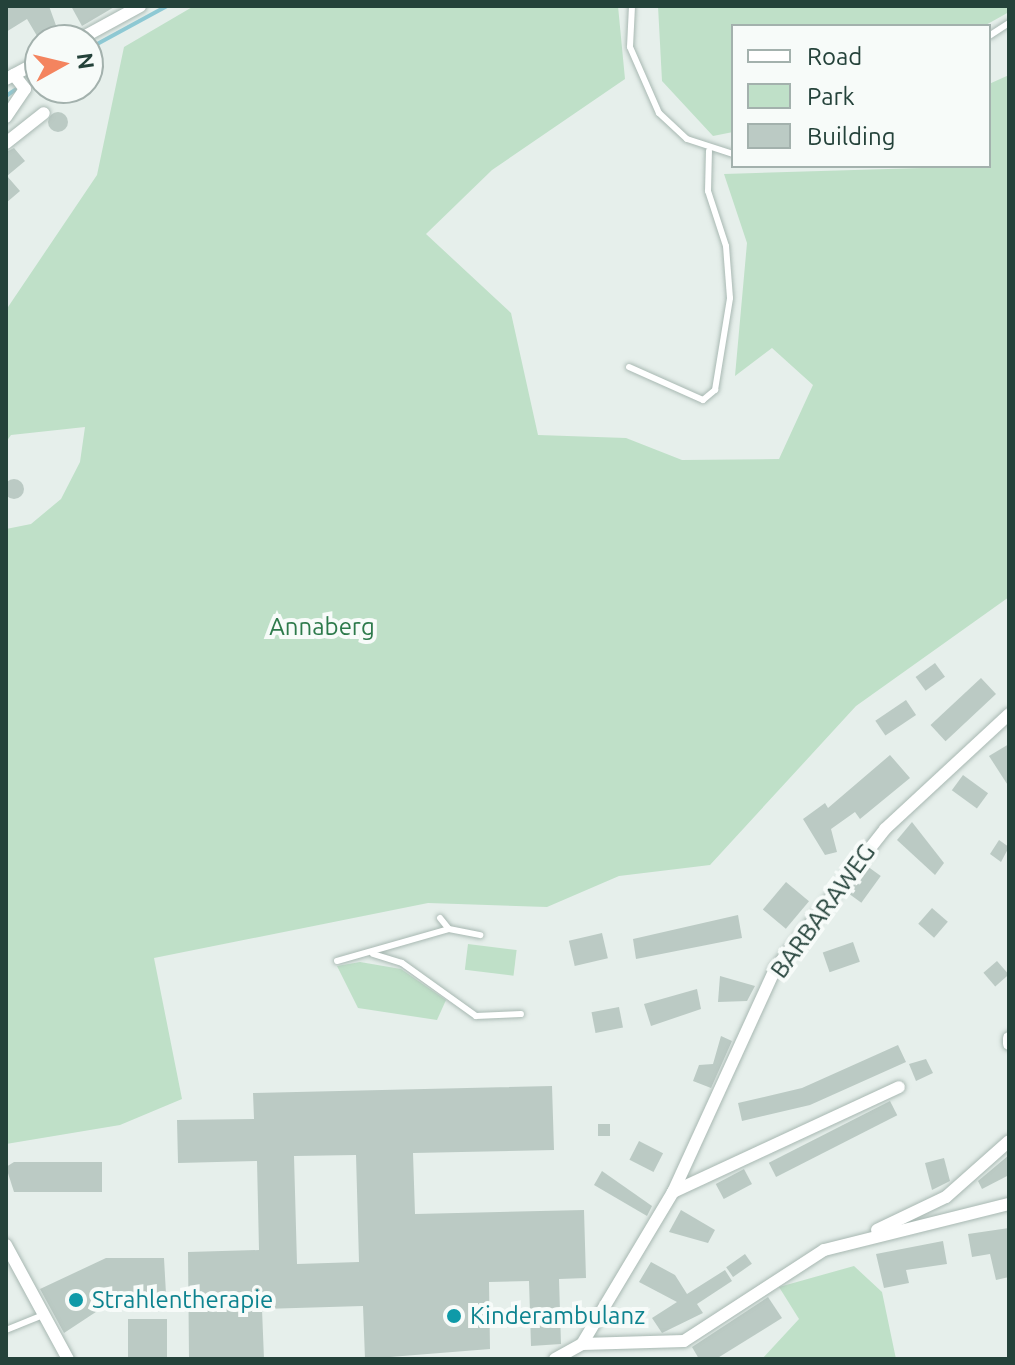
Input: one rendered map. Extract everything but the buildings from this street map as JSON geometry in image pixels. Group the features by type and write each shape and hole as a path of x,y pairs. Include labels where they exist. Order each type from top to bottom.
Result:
{"street":[{"path":"104,26 140,6"},
{"path":"6,117 16,81"},
{"path":"6,143 44,113"},
{"name":"BARBARAWEG","path":"582,1344 673,1192 775,969 885,829 1009,714"},
{"path":"1009,1038 1009,1044"},
{"path":"673,1192 899,1087"},
{"path":"555,1359 582,1344 684,1341 824,1250 870,1234 946,1197 1009,1141"},
{"path":"870,1234 1009,1204"},
{"path":"6,1245 41,1316 68,1359"}],"lane":[{"path":"632,6 630,47 639,77 659,113 709,151 731,154"},
{"path":"991,35 1009,23"},
{"path":"629,367 703,400 715,390 730,298 726,246 708,191 709,151"},
{"path":"440,918 449,929"},
{"path":"337,961 373,954 449,929 480,935"},
{"path":"373,954 402,963 476,1016 521,1014"},
{"path":"6,1330 41,1316"}],"green space":[{"name":"Annaberg","path":"194,6 618,6 625,79 492,170 426,234 511,313 538,435 626,438 682,460 779,459 813,385 772,348 735,376 747,243 724,174 991,168 991,83 1009,75 1009,597 856,706 710,865 619,876 547,907 428,903 154,958 182,1099 120,1125 6,1144 6,529 31,524 61,499 80,462 85,427 11,435 6,442 6,310 97,175 124,47"},
{"path":"658,6 1009,6 1009,12 988,24 731,24 731,132 713,136 662,81"},
{"path":"468,944 517,950 513,976 465,970"},
{"path":"360,962 401,969 446,1000 437,1020 358,1008 337,966"},
{"path":"854,1266 882,1292 896,1359 762,1359 799,1319 779,1287"}],"waterway":[{"path":"104,40 167,6"},
{"path":"6,96 15,90"}],"place":[{"name":"Strahlentherapie","path":"76,1300"},
{"name":"Kinderambulanz","path":"454,1316"}]}
